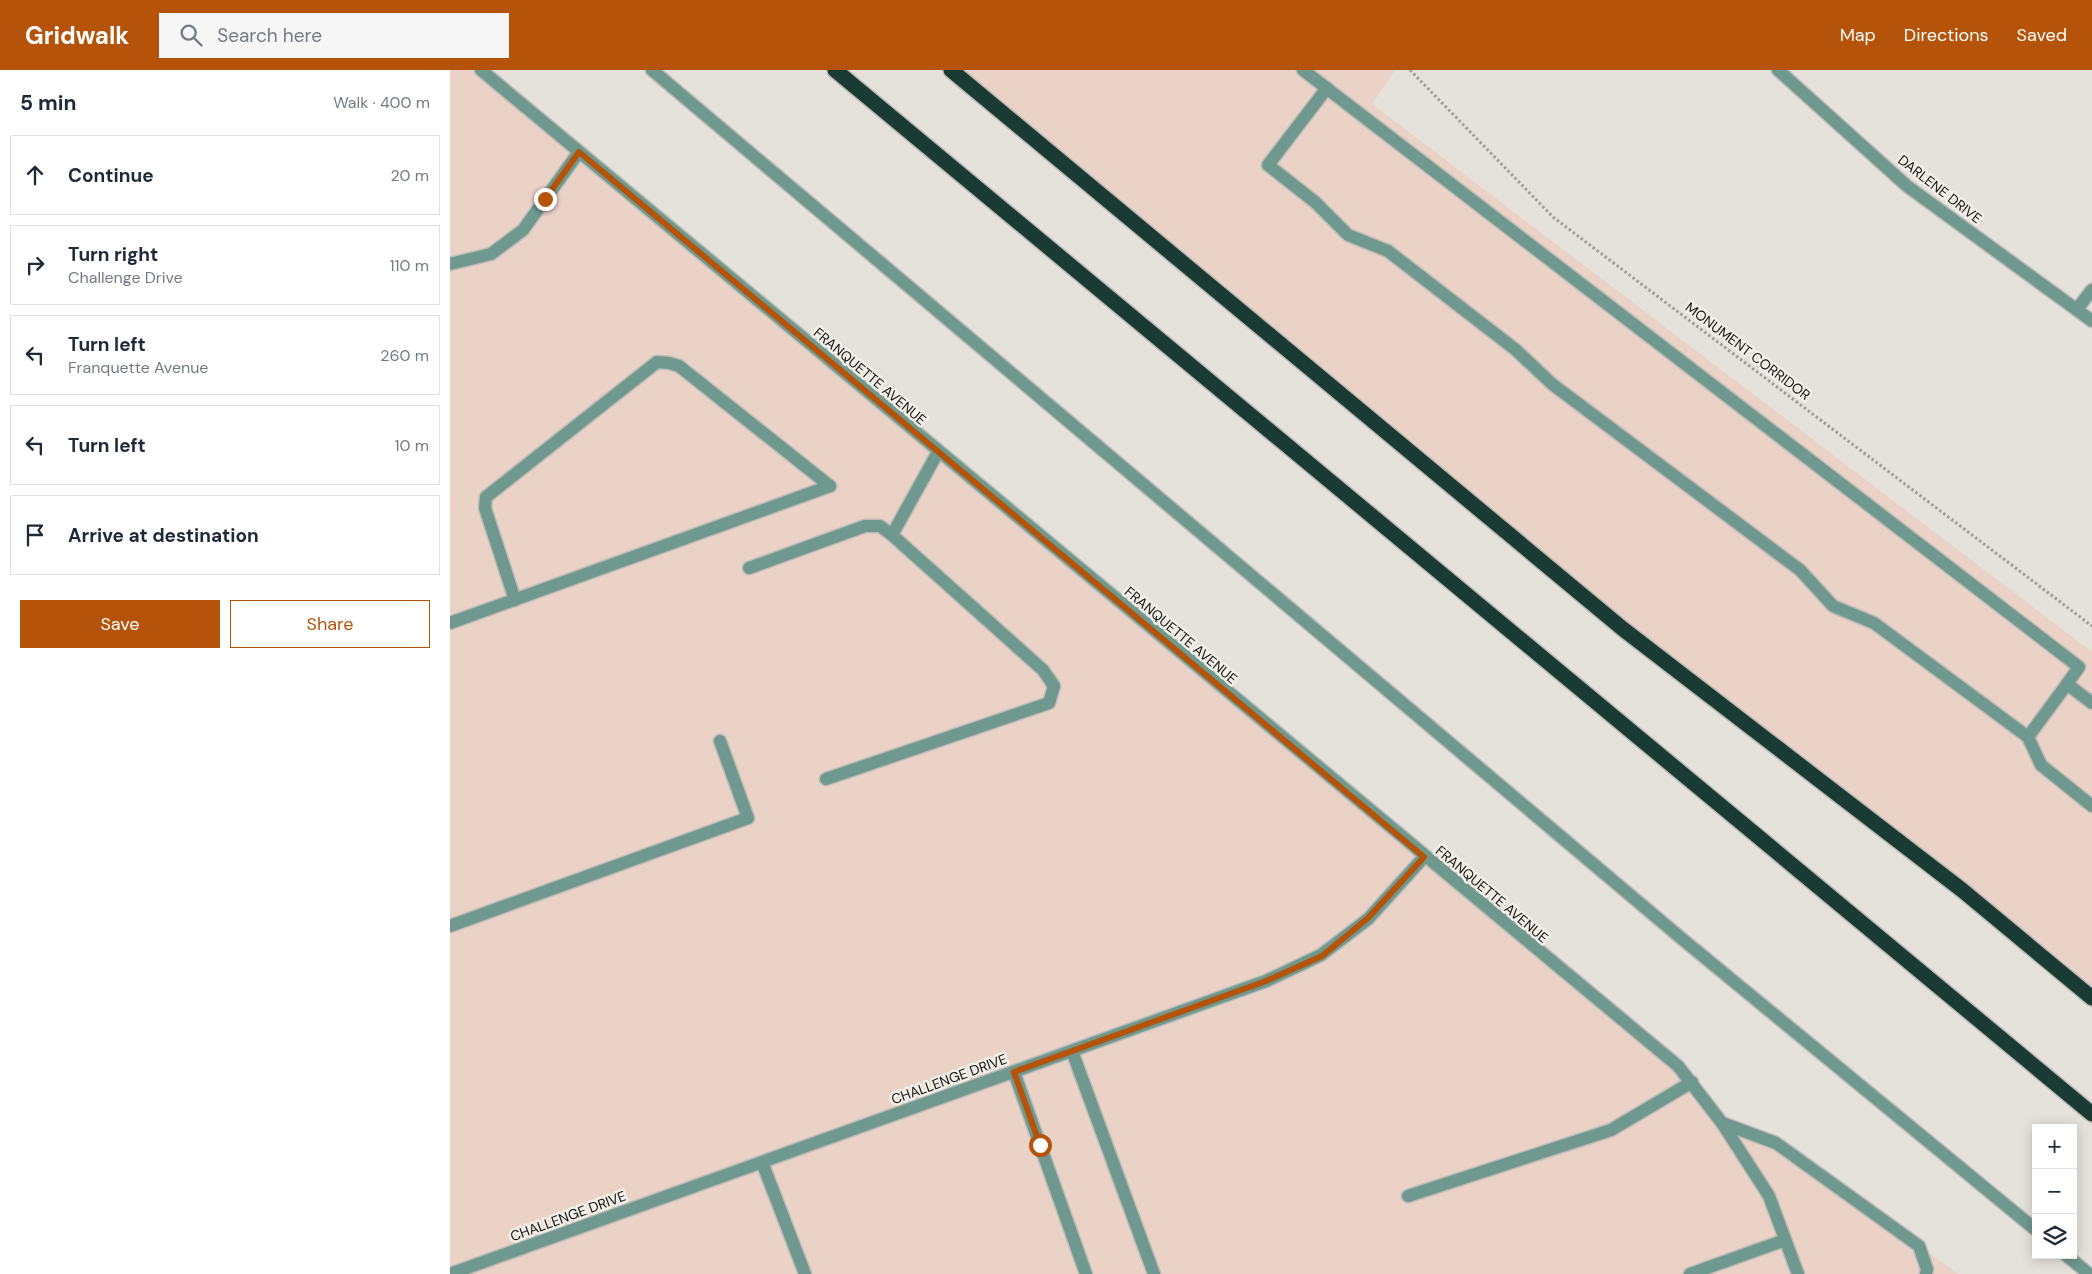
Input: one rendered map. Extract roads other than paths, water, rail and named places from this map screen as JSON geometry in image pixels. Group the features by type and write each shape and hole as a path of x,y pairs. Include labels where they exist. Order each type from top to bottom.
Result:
{"highway":[{"path":"835,70 2092,1114"},
{"path":"951,70 1623,629 1962,890 2092,998"}],"street":[{"name":"FRANQUETTE AVENUE","path":"480,70 1424,857 1678,1066 1722,1124 1770,1196 1798,1274"},
{"path":"652,70 1674,931 2032,1227"},
{"path":"1303,70 2079,667 2028,737"},
{"name":"DARLENE DRIVE","path":"1778,70 1908,186 2092,321"},
{"path":"1327,88 1268,165 1314,202 1348,235 1388,251 1516,350 1552,384 1800,570 1833,606 1874,622 2028,737 2041,766 2092,806"},
{"path":"450,264 492,254 523,230 579,152"},
{"path":"2077,310 2092,290"},
{"path":"450,623 516,600 830,486 679,366 657,362 486,497 485,508 516,600"},
{"path":"892,535 938,452"},
{"path":"749,568 865,526 880,526 1044,670 1054,686 1048,703 826,779"},
{"path":"2067,684 2092,703"},
{"path":"450,926 748,818 720,741"},
{"name":"CHALLENGE DRIVE","path":"450,1274 1266,981 1322,956 1368,918 1424,857"},
{"path":"1072,1051 1154,1274"},
{"path":"1014,1072 1086,1274"},
{"path":"1408,1196 1611,1130 1692,1082"},
{"path":"1722,1124 1776,1143 1919,1246 1927,1269 1926,1274"},
{"path":"762,1162 805,1274"},
{"path":"1690,1274 1785,1240"},
{"path":"2071,1259 2089,1274"}]}
